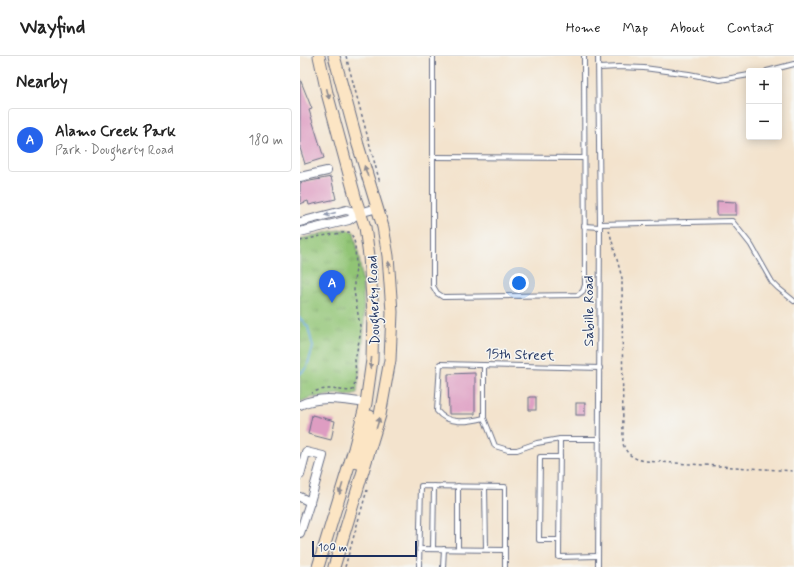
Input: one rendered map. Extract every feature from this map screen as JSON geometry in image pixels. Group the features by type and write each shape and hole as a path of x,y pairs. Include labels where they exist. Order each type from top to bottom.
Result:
{"main road":[{"name":"Dougherty Road","path":"318,567 354,449 366,403 372,360 373,312 369,256 364,227 327,93 319,56"},
{"name":"Dougherty Road","path":"334,56 358,145 383,227 392,312 390,360 380,415 334,567"},
{"path":"359,484 358,464 370,416 366,403"}],"street":[{"path":"300,176 327,171"},
{"path":"300,232 349,220 359,213 378,208"},
{"path":"300,222 346,210 359,213"},
{"path":"300,405 319,399 338,399 366,403"},
{"path":"300,475 306,452 323,456 300,533"},
{"path":"300,497 310,502"}],"lane":[{"path":"433,56 433,286 437,293 443,297 578,295 583,291 585,285 584,56"},
{"name":"Sabille Road","path":"598,56 600,225 598,567"},
{"path":"779,68 794,64"},
{"path":"599,68 644,68 720,80 746,76"},
{"path":"433,156 584,158"},
{"path":"584,226 732,221 750,245 772,282 794,301"},
{"name":"15th Street","path":"484,418 458,422 442,418 437,411 440,364 600,368"},
{"path":"484,364 484,418 495,446 508,450 517,450 537,443 560,439 599,439"},
{"path":"560,439 559,557 598,556"},
{"path":"559,540 539,540 540,457 560,457"},
{"path":"419,567 421,486 505,487 505,567"},
{"path":"433,549 434,486"},
{"path":"458,486 458,549"},
{"path":"485,486 486,549"},
{"path":"420,549 505,550"},
{"path":"443,567 444,549"}],"path":[{"path":"346,56 380,186"},
{"path":"608,224 622,278 623,444 626,450 630,455 638,460 794,471"},
{"path":"349,232 350,228"},
{"path":"300,241 349,232"},
{"path":"307,395 325,388 334,388 350,392 353,390 356,378 355,360 360,336 360,326 354,291 356,269 355,244 353,237 349,232"}],"green space":[{"path":"346,229 354,232 359,255 363,288 364,332 357,393 347,396 339,394 309,398 300,402 300,239"}],"building":[{"path":"300,79 312,109 309,110 324,158 305,164 300,148"},
{"path":"331,177 336,199 309,205 308,201 300,204 300,183"},
{"path":"717,201 736,202 736,215 717,215"},
{"path":"475,373 475,414 449,414 448,374"},
{"path":"529,397 536,397 536,410 529,410"},
{"path":"576,403 585,403 585,415 576,415"},
{"path":"312,415 335,421 331,440 308,434"}],"waterway":[{"path":"300,318 308,327 313,347 307,367 300,374"}],"place":[{"name":"Alamo Creek Park","path":"332,303"}]}
